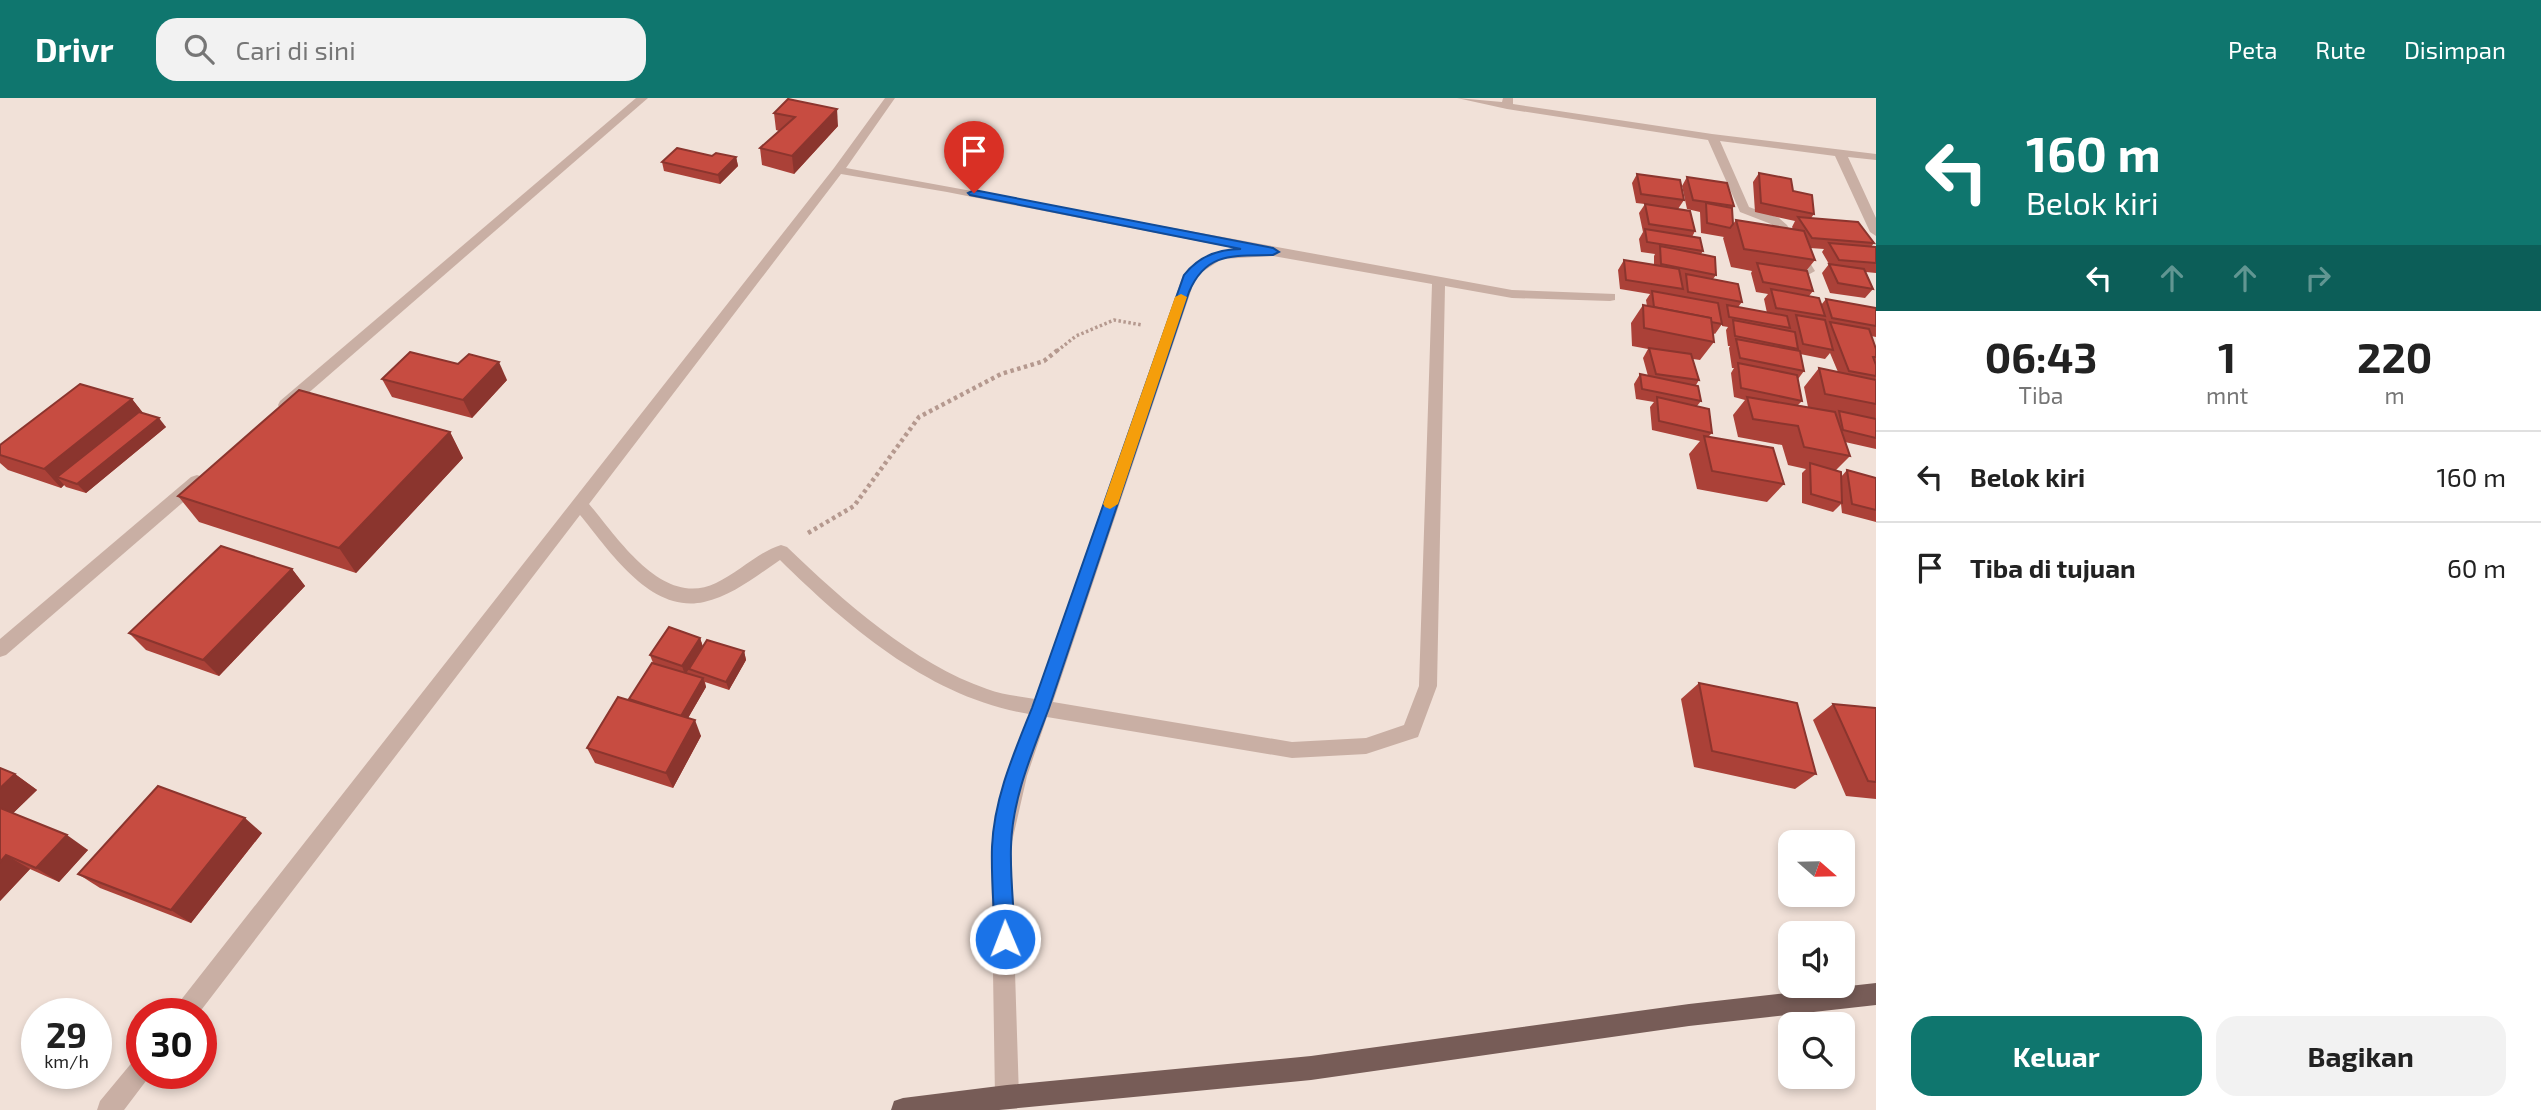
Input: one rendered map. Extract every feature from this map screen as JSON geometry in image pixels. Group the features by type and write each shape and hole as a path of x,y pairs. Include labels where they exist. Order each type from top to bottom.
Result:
{"main road":[{"path":"904,1110 1007,1097 1311,1069 1689,1015 1876,994"}],"street":[{"path":"274,414 643,98"},
{"path":"197,998 838,170 890,98"},
{"path":"1462,98 1508,102 1712,138 1876,157"},
{"path":"1712,138 1744,209 1775,221 1783,228 1808,271"},
{"path":"1840,153 1876,232"},
{"path":"838,170 947,188 1273,252 1523,295 1610,297"},
{"path":"1007,1097 1001,846 1007,805 1017,768 1041,708 1190,275 1198,266 1229,253 1273,252"},
{"path":"580,504 616,547 653,584 685,597 701,596 710,592 781,551 848,611 924,666 981,695 1041,708 1292,750 1366,746 1411,731 1428,686 1438,281"},
{"path":"0,650 211,468"},
{"path":"110,1110 126,1089"}],"path":[{"path":"781,551 854,506 919,417 1001,374 1044,361 1076,336 1114,320 1169,330"}],"building":[{"path":"788,99 837,109 792,156 760,148 795,117 774,113"},
{"path":"677,148 712,156 716,153 736,157 718,175 662,162"},
{"path":"1759,173 1791,179 1793,191 1812,195 1814,214 1761,203"},
{"path":"1637,174 1680,180 1684,200 1641,194"},
{"path":"1687,177 1727,183 1734,206 1693,200"},
{"path":"1706,203 1732,208 1733,224 1730,228 1707,223"},
{"path":"1645,204 1690,211 1695,231 1649,224"},
{"path":"1798,217 1858,222 1874,243 1812,238"},
{"path":"1736,220 1804,231 1815,260 1744,249"},
{"path":"1645,229 1700,238 1703,251 1647,242"},
{"path":"1829,243 1876,247 1876,263 1839,260"},
{"path":"1660,246 1715,257 1716,275 1661,264"},
{"path":"1624,260 1679,269 1683,289 1626,280"},
{"path":"1757,263 1807,271 1813,291 1763,282"},
{"path":"1829,264 1864,269 1873,289 1838,283"},
{"path":"1686,274 1738,284 1742,302 1688,292"},
{"path":"1771,289 1819,298 1825,316 1776,308"},
{"path":"1652,291 1718,303 1722,324 1711,322 1711,318 1654,307"},
{"path":"1826,299 1876,308 1876,326 1832,318"},
{"path":"1643,305 1711,318 1714,342 1644,328"},
{"path":"1727,305 1787,316 1790,328 1729,317"},
{"path":"1796,315 1825,320 1833,350 1803,344"},
{"path":"1733,320 1795,332 1798,349 1735,336"},
{"path":"1830,322 1869,329 1876,349 1876,357 1873,357 1876,376 1849,371"},
{"path":"1736,339 1800,351 1804,371 1740,358"},
{"path":"1649,348 1691,354 1699,380 1656,374"},
{"path":"410,352 458,364 469,354 499,362 463,400 382,379"},
{"path":"1738,363 1797,375 1802,401 1741,388"},
{"path":"1819,368 1876,380 1876,404 1825,394"},
{"path":"1640,374 1698,386 1701,401 1642,389"},
{"path":"80,384 132,399 44,469 0,455 0,445"},
{"path":"299,390 450,432 339,548 178,496"},
{"path":"1657,397 1709,409 1712,433 1659,421"},
{"path":"1747,397 1835,412 1850,456 1804,447 1798,426 1753,419"},
{"path":"1839,411 1876,419 1876,438 1843,430"},
{"path":"139,412 159,418 77,484 57,477"},
{"path":"1704,436 1773,448 1784,484 1712,471"},
{"path":"1810,463 1841,472 1842,503 1811,494"},
{"path":"1847,470 1876,478 1876,510 1852,504"},
{"path":"221,546 292,569 203,660 129,633"},
{"path":"669,627 700,638 682,666 650,655"},
{"path":"707,640 744,651 726,682 689,669"},
{"path":"652,663 703,678 681,716 629,699"},
{"path":"1699,683 1797,703 1816,774 1712,751"},
{"path":"618,697 695,720 666,773 587,748"},
{"path":"1833,704 1876,708 1876,782 1868,781"},
{"path":"0,768 15,774 0,788"},
{"path":"158,786 245,818 171,910 78,874"},
{"path":"0,808 67,835 36,868 6,855 0,862"}],"slow traffic":[{"path":"1110,504 1181,297"}],"route":[{"path":"974,193 1273,252 1229,253 1213,258 1198,266 1190,275 1183,292 1041,708 1017,768 1007,805 1001,846 1005,939"}]}
